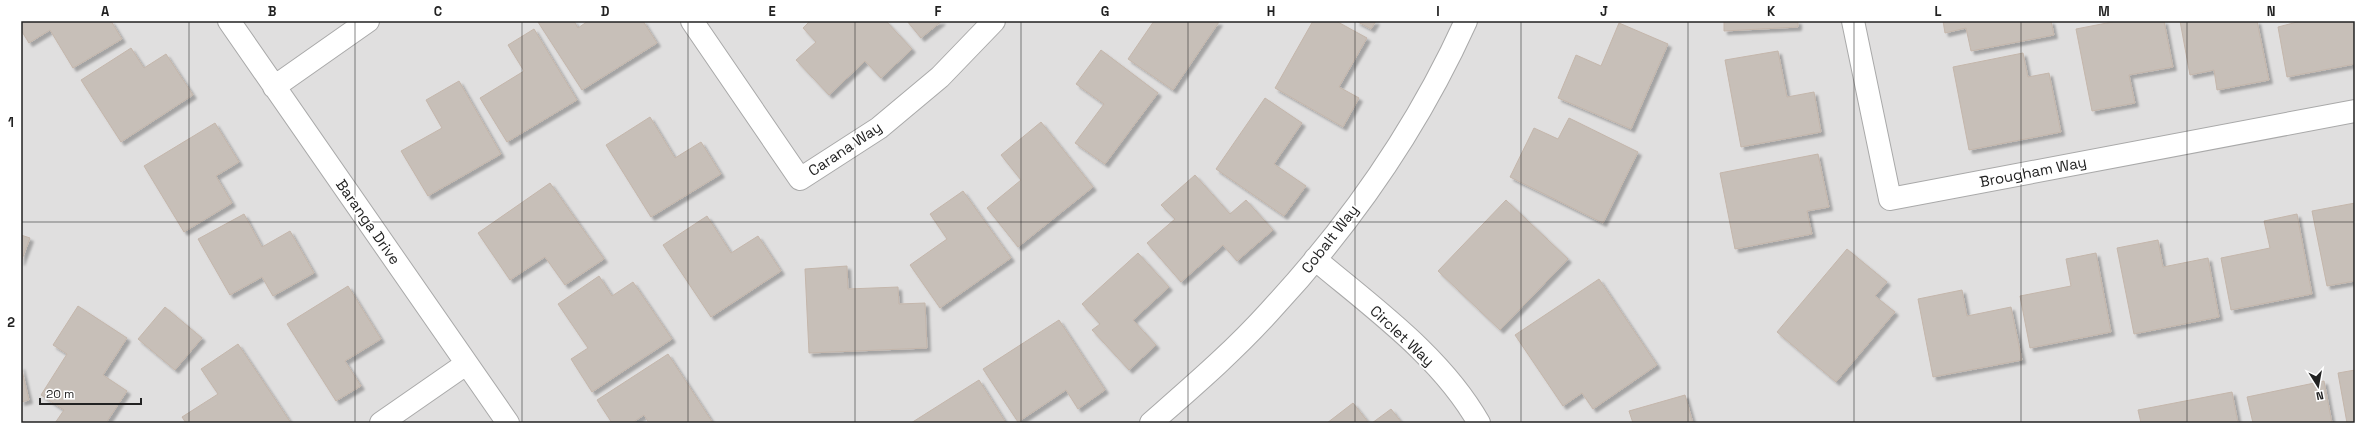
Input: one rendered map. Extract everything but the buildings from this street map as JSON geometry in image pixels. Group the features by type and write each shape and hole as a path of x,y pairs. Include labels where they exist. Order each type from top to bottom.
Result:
{"street":[{"name":"Baranga Drive","path":"229,21 508,423"},
{"path":"274,87 368,21"},
{"name":"Carana Way","path":"692,21 800,179 879,128 940,77 994,21"},
{"name":"Cobalt Way","path":"1151,423 1212,370 1249,333 1315,259 1348,218 1416,116 1466,21"},
{"name":"Brougham Way","path":"1853,21 1890,199 2355,111"},
{"name":"Circlet Way","path":"1315,259 1413,342 1448,380 1479,423"},
{"path":"381,423 466,364"}],"shaded area":[{"path":"21,21 2355,21 2355,423 21,423"}]}
